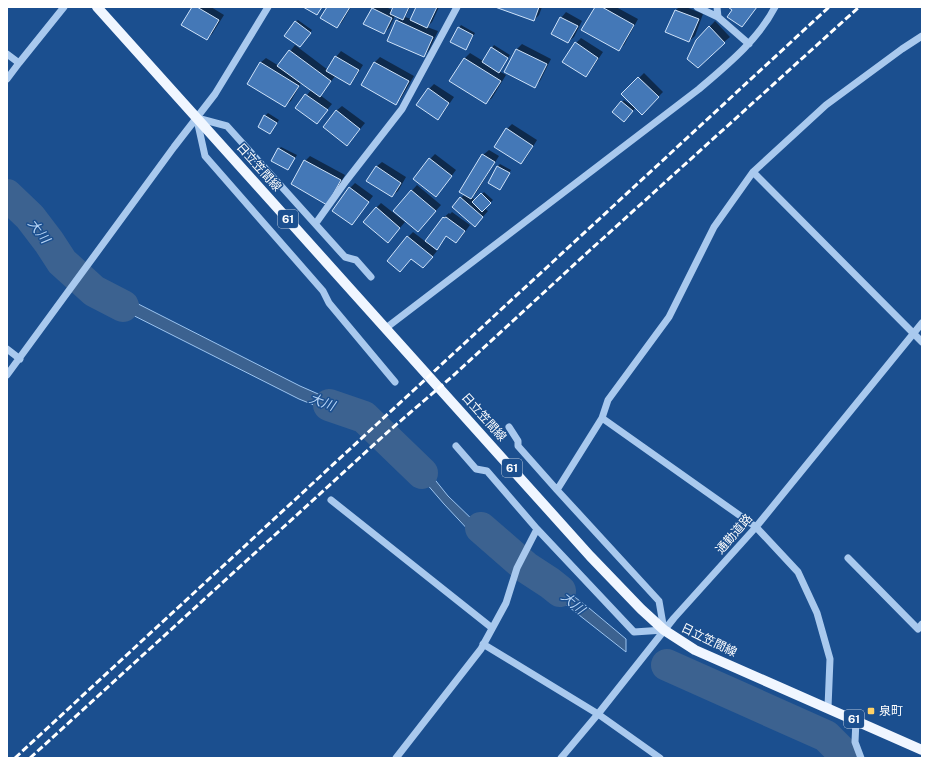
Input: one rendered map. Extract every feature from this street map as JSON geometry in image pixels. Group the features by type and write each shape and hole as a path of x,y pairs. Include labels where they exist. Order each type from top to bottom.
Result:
{"main road":[{"name":"日立笠間線","path":"97,7 590,556 641,609 664,630 695,650 828,707 922,750"}],"street":[{"path":"7,79 64,7"},
{"path":"7,375 224,80 268,7"},
{"path":"316,224 346,181 402,109 457,7"},
{"path":"698,7 718,17 748,44"},
{"path":"717,7 718,17"},
{"path":"386,328 699,89 726,66 748,44 770,17 776,7"},
{"path":"557,490 602,418 608,400 669,317 714,227 753,172 826,105 922,36"},
{"path":"7,54 19,63"},
{"path":"197,118 227,126 345,257 356,260 371,278"},
{"path":"197,118 205,156 323,291 329,303 395,382"},
{"path":"753,172 922,342"},
{"name":"通勤道路","path":"561,758 598,714 664,630 756,527 922,323"},
{"path":"7,349 20,359"},
{"path":"602,418 756,527 798,572 816,613 830,659 828,707"},
{"path":"456,446 476,469 487,471 537,529 634,632 664,630 659,601 518,446 518,441 509,427"},
{"path":"332,500 492,628"},
{"path":"396,758 483,644 506,603 523,553 537,529"},
{"path":"848,558 918,629 922,624"},
{"path":"483,644 598,714 660,758"},
{"path":"856,720 856,742 861,758"}],"water":[{"path":"7,194 36,218 72,262 66,271 24,224 7,208"},
{"path":"89,279 300,386 373,418 361,427 351,420 299,399 81,289"},
{"path":"391,441 400,450 420,461 448,496 478,525 516,551 511,563 473,535 413,468 389,456 382,448"},
{"path":"527,560 626,639 626,652 522,570"},
{"path":"670,662 776,708 771,719 664,673"},
{"path":"785,712 842,739 848,758 836,758 834,751 821,741 781,722"}],"building":[{"path":"192,7 197,7 219,20 207,40 181,25"},
{"path":"303,7 322,7 317,15"},
{"path":"327,7 350,7 337,28 320,18"},
{"path":"393,7 409,7 403,20 390,14"},
{"path":"416,7 437,7 427,28 410,20"},
{"path":"495,7 539,7 534,21"},
{"path":"595,7 602,7 634,25 619,51 581,30"},
{"path":"728,7 757,7 742,27 727,17 732,10"},
{"path":"372,8 392,18 384,34 363,24"},
{"path":"675,10 699,19 689,42 665,32"},
{"path":"560,17 578,26 568,43 551,34"},
{"path":"396,20 433,37 424,57 387,41"},
{"path":"295,21 311,33 300,47 284,36"},
{"path":"709,26 725,43 698,68 687,59 696,40"},
{"path":"458,27 473,35 466,50 450,42"},
{"path":"575,42 598,58 586,77 562,62"},
{"path":"491,47 508,58 499,73 482,62"},
{"path":"516,49 547,64 535,88 504,72"},
{"path":"289,50 331,81 320,97 277,66"},
{"path":"335,56 359,70 350,85 326,71"},
{"path":"464,58 501,81 486,104 449,81"},
{"path":"260,62 299,86 285,107 247,84"},
{"path":"374,62 409,81 396,105 361,85"},
{"path":"638,77 659,97 642,115 621,94"},
{"path":"428,88 449,103 438,120 416,105"},
{"path":"305,94 328,110 317,124 295,108"},
{"path":"621,101 633,111 624,122 612,112"},
{"path":"336,110 360,129 347,146 323,127"},
{"path":"264,115 277,123 270,134 258,127"},
{"path":"506,128 533,146 521,164 494,147"},
{"path":"278,148 295,158 288,170 271,161"},
{"path":"482,154 495,162 471,199 459,192"},
{"path":"429,158 452,176 436,197 413,179"},
{"path":"304,160 341,180 327,205 291,184"},
{"path":"376,166 401,183 392,197 366,181"},
{"path":"497,166 510,173 500,190 488,183"},
{"path":"349,187 369,202 352,225 332,211"},
{"path":"411,190 436,211 418,232 393,211"},
{"path":"481,193 491,203 482,212 472,202"},
{"path":"460,197 483,217 475,227 452,207"},
{"path":"376,207 400,228 388,243 363,222"},
{"path":"443,217 446,217 465,231 456,243 446,236 437,250 425,241"},
{"path":"407,236 433,257 423,268 411,259 400,272 387,261"}],"waterway":[{"name":"大川","path":"7,195 30,217 62,262 94,291 123,306"},
{"name":"大川","path":"329,405 364,417 422,473"},
{"name":"大川","path":"481,528 527,568 560,591"},
{"name":"大川","path":"667,665 826,736 842,752 844,758"}],"railway":[{"path":"15,758 829,7"},
{"path":"30,758 390,430 455,374 859,7"}],"place":[{"name":"泉町","path":"871,711"}]}
